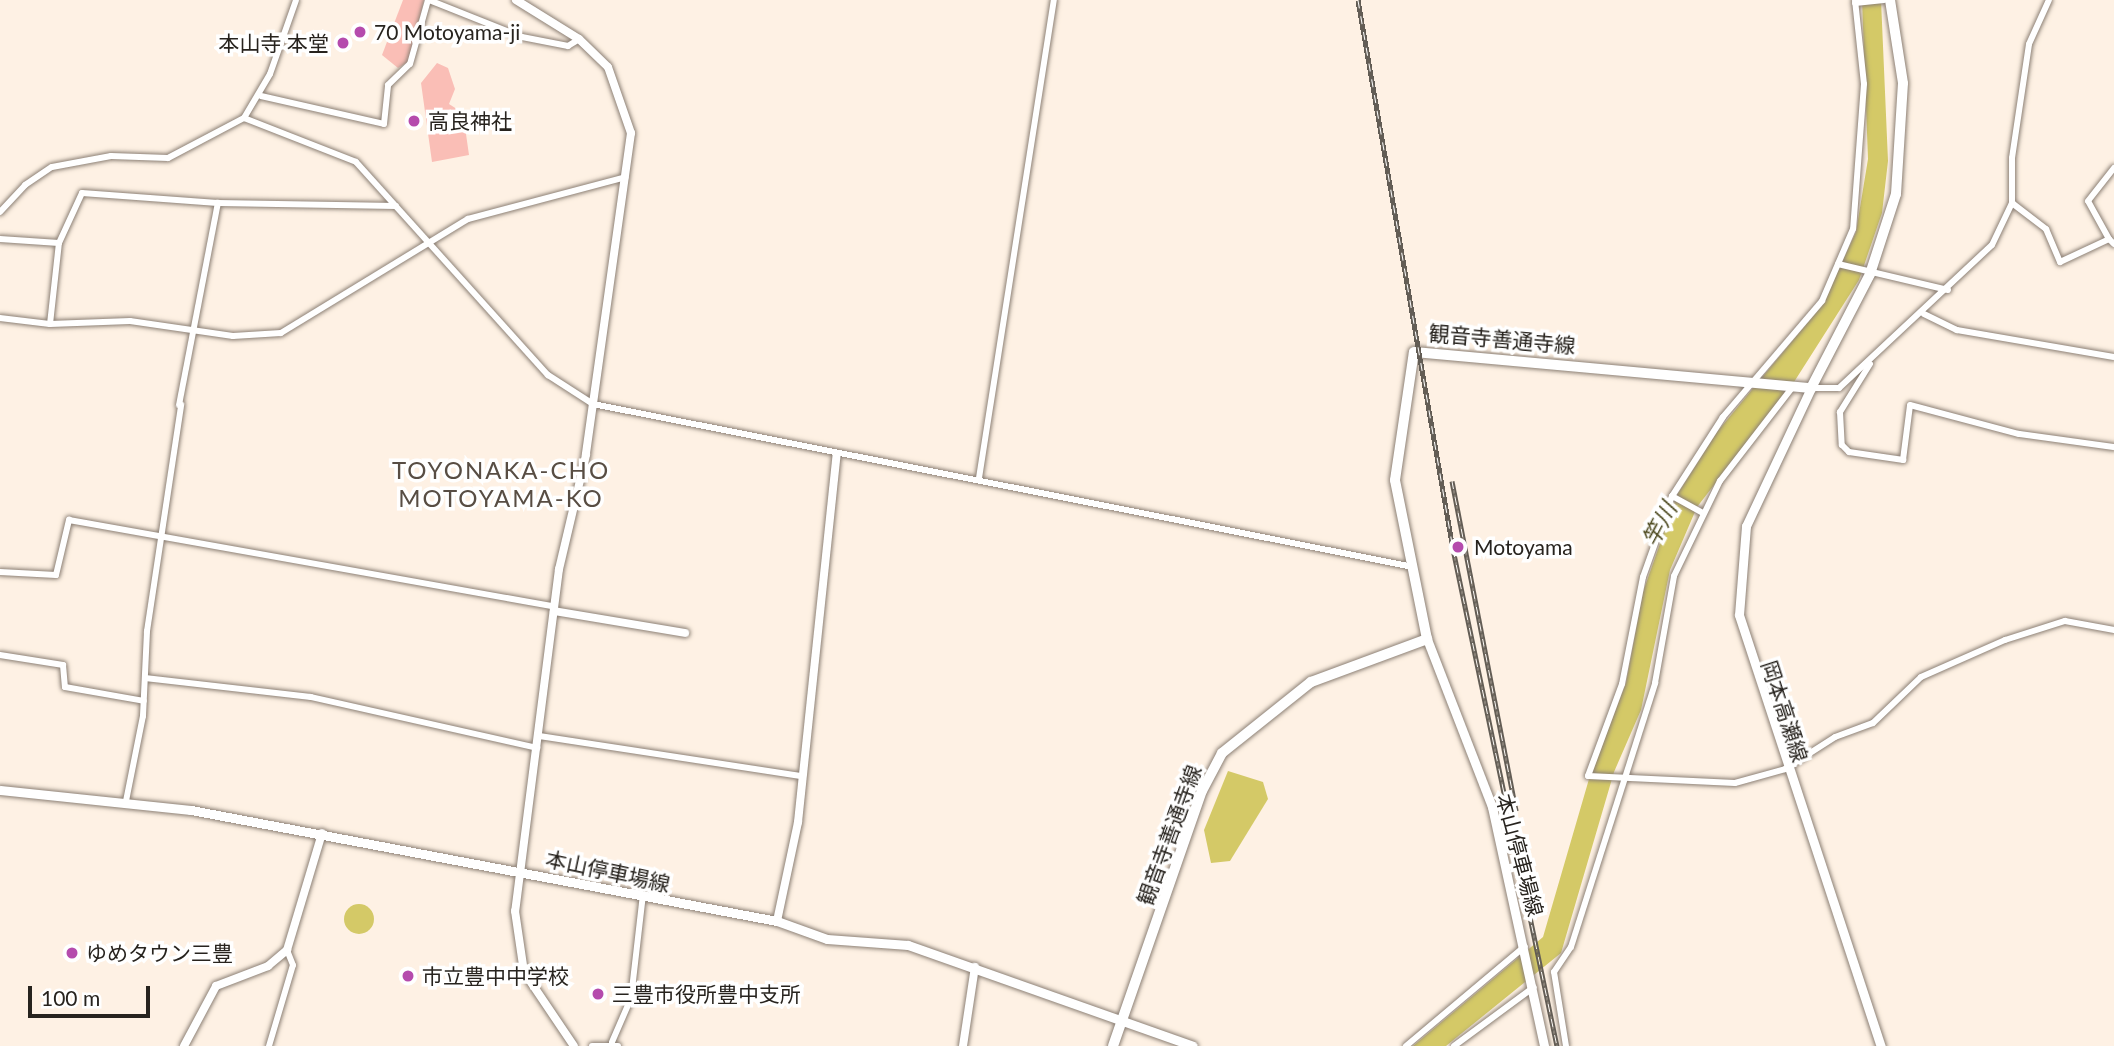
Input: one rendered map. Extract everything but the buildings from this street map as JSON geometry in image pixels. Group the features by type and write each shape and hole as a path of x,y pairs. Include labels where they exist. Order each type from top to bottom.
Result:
{"main road":[{"path":"1811,388 1868,273 1896,194 1904,128 1890,0"},
{"name":"観音寺善通寺線","path":"1114,1046 1202,791 1222,753 1299,689 1427,639 1408,566 1396,467 1414,352 1811,388"},
{"name":"岡本高瀬線","path":"1811,388 1746,526 1738,568 1743,639 1881,1046"},
{"name":"本山停車場線","path":"1427,639 1492,807 1535,986 1544,1046"},
{"name":"本山停車場線","path":"0,789 126,801 322,833 777,921 827,939 908,945 1194,1046"}],"street":[{"path":"0,212 24,184 52,167 111,156 168,158 244,118 261,96 296,0"},
{"path":"261,96 384,124 388,85 410,64 429,0 522,37 568,46 579,39"},
{"path":"516,0 579,39 608,67 624,97 631,133 627,177 593,404 554,609 515,911 518,954 536,998 574,1046"},
{"path":"979,478 1054,0"},
{"path":"1883,0 1857,2 1864,84 1862,171 1853,229 1822,301 1754,383 1673,497 1643,577 1622,684 1589,776 1619,775 1735,783 1785,769 1835,737 1873,723 1938,667 2065,621 2114,630"},
{"path":"1811,388 1839,388 1924,314 1992,245 2012,203 2012,158 2029,44 2049,0"},
{"path":"244,118 356,162 548,375 593,404 837,454 979,478 1408,566"},
{"path":"2012,203 2046,229 2060,262 2112,241 2088,201 2114,168"},
{"path":"0,318 50,324 130,321 259,338 281,333 468,219 627,177"},
{"path":"50,324 59,243 72,203 82,193 218,203 396,206"},
{"path":"126,801 144,701 159,536 192,330 218,203"},
{"path":"0,239 59,243"},
{"path":"1839,264 1948,290"},
{"path":"1924,314 1957,330 2114,358"},
{"path":"1917,320 1844,397 1840,432 1849,452 1903,460 1910,405 2019,434 2114,447"},
{"path":"1566,1046 1554,972 1571,947 1619,775 1655,683 1674,576 1700,511 1791,388"},
{"path":"777,921 801,776 837,454"},
{"path":"1673,497 1700,511"},
{"path":"0,572 56,575 69,520 685,633"},
{"path":"0,655 63,665 65,687 144,701"},
{"path":"145,678 312,697 537,748"},
{"path":"539,736 801,776"},
{"path":"184,1046 215,986 268,966 286,950 322,833"},
{"path":"592,1046 615,1044 631,998 643,895"},
{"path":"1406,1046 1525,946"},
{"path":"269,1046 293,965 286,950"},
{"path":"963,1046 975,967"},
{"path":"1454,1046 1535,986"}],"shaded area":[{"path":"403,0 424,0 409,61 398,68 382,55"},
{"path":"1862,0 1881,0 1888,161 1882,213 1859,280 1794,382 1697,507 1670,570 1641,710 1614,772 1561,953 1446,1046 1413,1046 1543,937 1589,779 1626,683 1643,592 1677,495 1717,432 1822,305 1856,232 1868,159"},
{"path":"437,63 448,68 455,89 449,104 463,113 469,155 432,162 421,83"},
{"path":"1228,771 1263,782 1268,799 1230,861 1211,863 1204,830"},
{"path":"359,904 370,908 374,919 370,930 359,934 348,930 344,919 348,908"}],"railway":[{"path":"1358,0 1453,549 1557,1046"},
{"path":"1452,481 1516,811"}],"place":[{"name":"70 Motoyama-ji","path":"360,32"},
{"name":"本山寺 本堂","path":"343,43"},
{"name":"高良神社","path":"414,121"},
{"name":"Motoyama","path":"1458,547"},
{"name":"ゆめタウン三豊","path":"72,953"},
{"name":"市立豊中中学校","path":"408,976"},
{"name":"三豊市役所豊中支所","path":"598,994"}],"district":[{"name":"TOYONAKA-CHO MOTOYAMA-KO","path":"501,484"}],"water label":[{"name":"竿川","path":"1659,524"}]}
